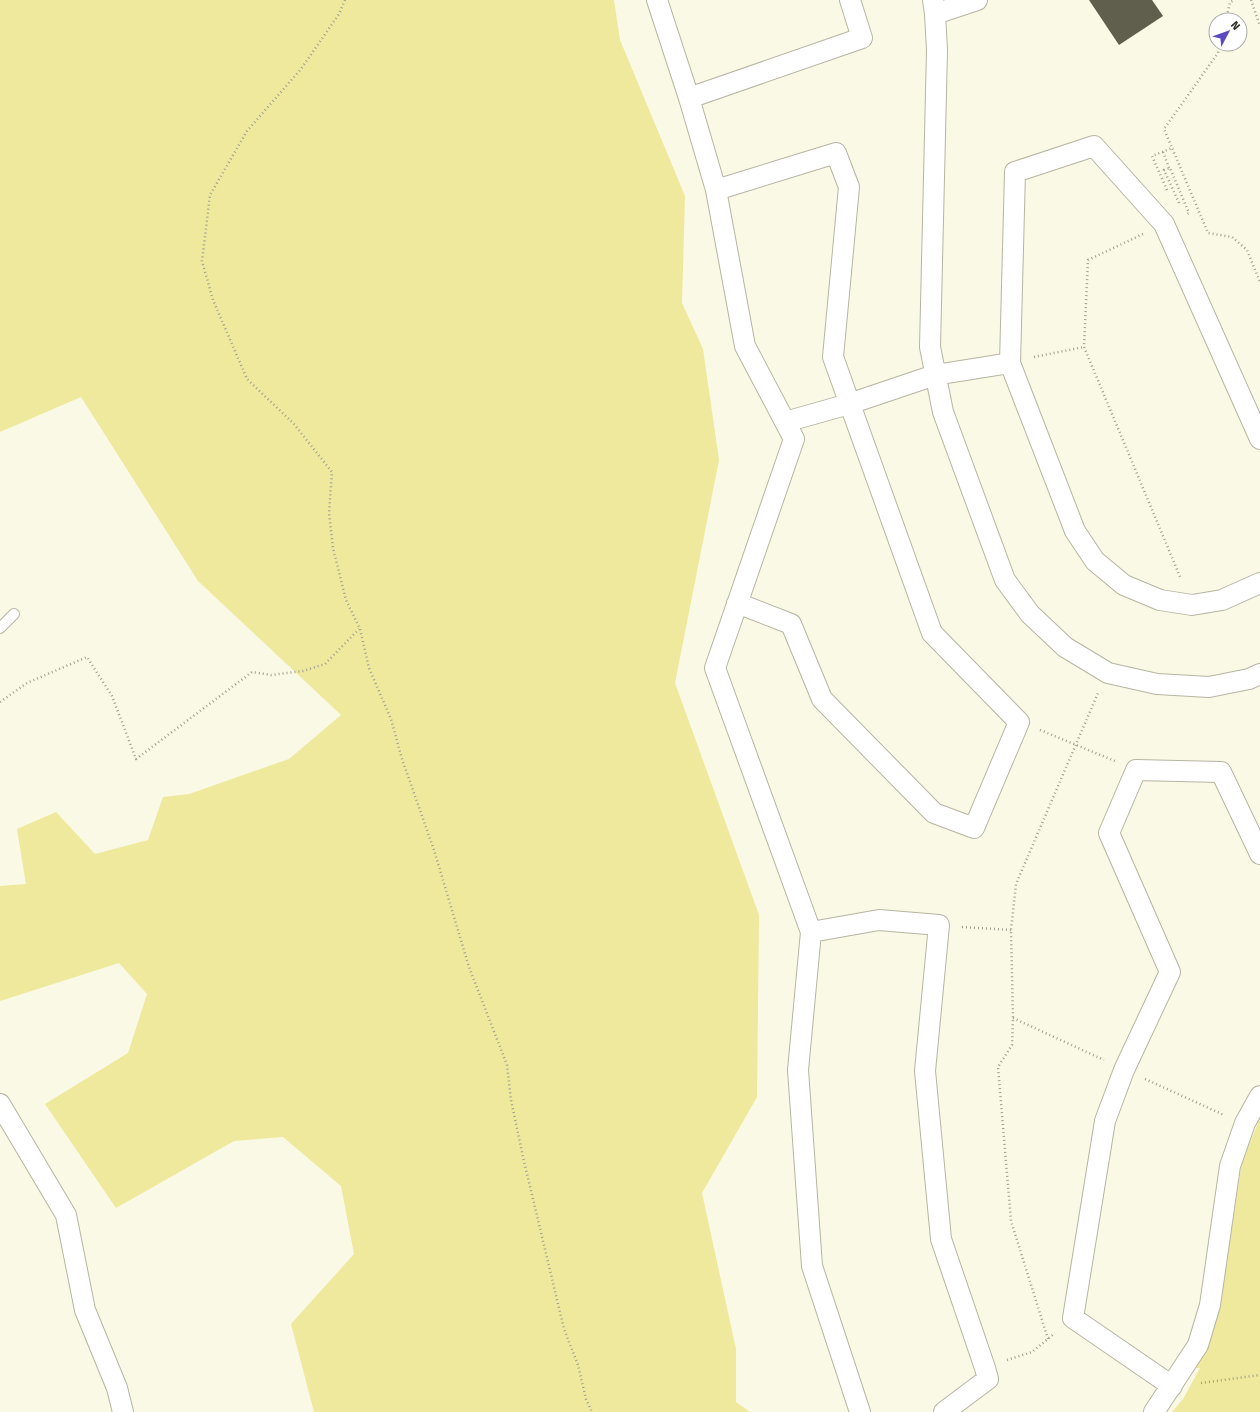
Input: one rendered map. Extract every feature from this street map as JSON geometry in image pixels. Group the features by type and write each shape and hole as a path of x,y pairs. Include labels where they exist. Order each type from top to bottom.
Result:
{"street":[{"path":"658,0 716,190 745,346 794,439 736,603 715,668 811,932 798,1070 812,1266 860,1412"},
{"path":"689,98 862,38 850,0"},
{"path":"977,0 934,7 937,50 930,347 943,412 1005,580 1030,614 1064,647 1108,673 1157,684 1209,687 1249,679 1260,674"},
{"path":"1260,439 1164,224 1094,146 1015,172 1010,363 1075,531 1095,561 1124,585 1160,600 1192,605 1222,600 1260,583"},
{"path":"716,190 836,153 849,187 833,357 932,633 1019,722 974,828 934,813 822,699 791,624 736,603"},
{"path":"785,422 849,404 935,375 1010,363"},
{"path":"1172,1386 1073,1318 1105,1121 1117,1066 1170,972 1109,833 1136,770 1221,772 1260,854"},
{"path":"811,932 879,920 939,925 926,1071 941,1239 986,1368 988,1379 944,1412"},
{"path":"1154,1412 1198,1345 1210,1305 1230,1166 1245,1124 1260,1096"},
{"path":"0,1104 66,1215 85,1310 117,1388 123,1412"}],"lane":[{"path":"0,628 14,614"}],"path":[{"path":"345,0 339,14 300,69 247,131 210,195 202,261 213,300 247,379 294,424 332,472 329,513 333,548 346,600 360,629 369,668 390,718 402,759 434,850 469,967 507,1065 511,1100 523,1157 564,1329 578,1365 586,1399 592,1412"},
{"path":"1228,12 1230,2 1235,0"},
{"path":"1251,0 1260,26"},
{"path":"1218,52 1164,129 1208,233 1232,237 1247,250 1260,282"},
{"path":"1167,191 1152,156 1172,148"},
{"path":"1163,152 1189,213 1088,260 1084,347 1192,605"},
{"path":"1170,168 1164,170 1182,210"},
{"path":"1010,363 1084,347"},
{"path":"0,702 27,683 87,657 112,696 136,759 252,672 271,675 304,671 325,664 360,629"},
{"path":"1048,1339 1012,1221 998,1067 1012,1045 1013,1018 1011,930 1016,884 1100,690"},
{"path":"1019,722 1136,770"},
{"path":"939,925 1011,930"},
{"path":"1013,1018 1228,1117"},
{"path":"986,1368 1032,1352 1073,1318"},
{"path":"1172,1386 1260,1375"}],"shaded area":[{"path":"0,0 614,0 620,40 685,196 682,303 703,349 719,460 675,683 759,915 757,1097 702,1193 736,1349 736,1402 750,1412 314,1412 291,1324 354,1254 341,1186 283,1137 234,1141 116,1208 45,1104 128,1053 147,994 119,963 0,1001 0,886 26,884 17,829 56,812 95,854 148,840 163,797 189,794 289,759 341,715 198,581 81,397 0,432"},
{"path":"1260,1118 1260,1412 1172,1412 1183,1399 1200,1368 1195,1368 1211,1334 1221,1297 1242,1162"}],"building":[{"path":"1089,0 1152,0 1163,16 1119,45"}]}
